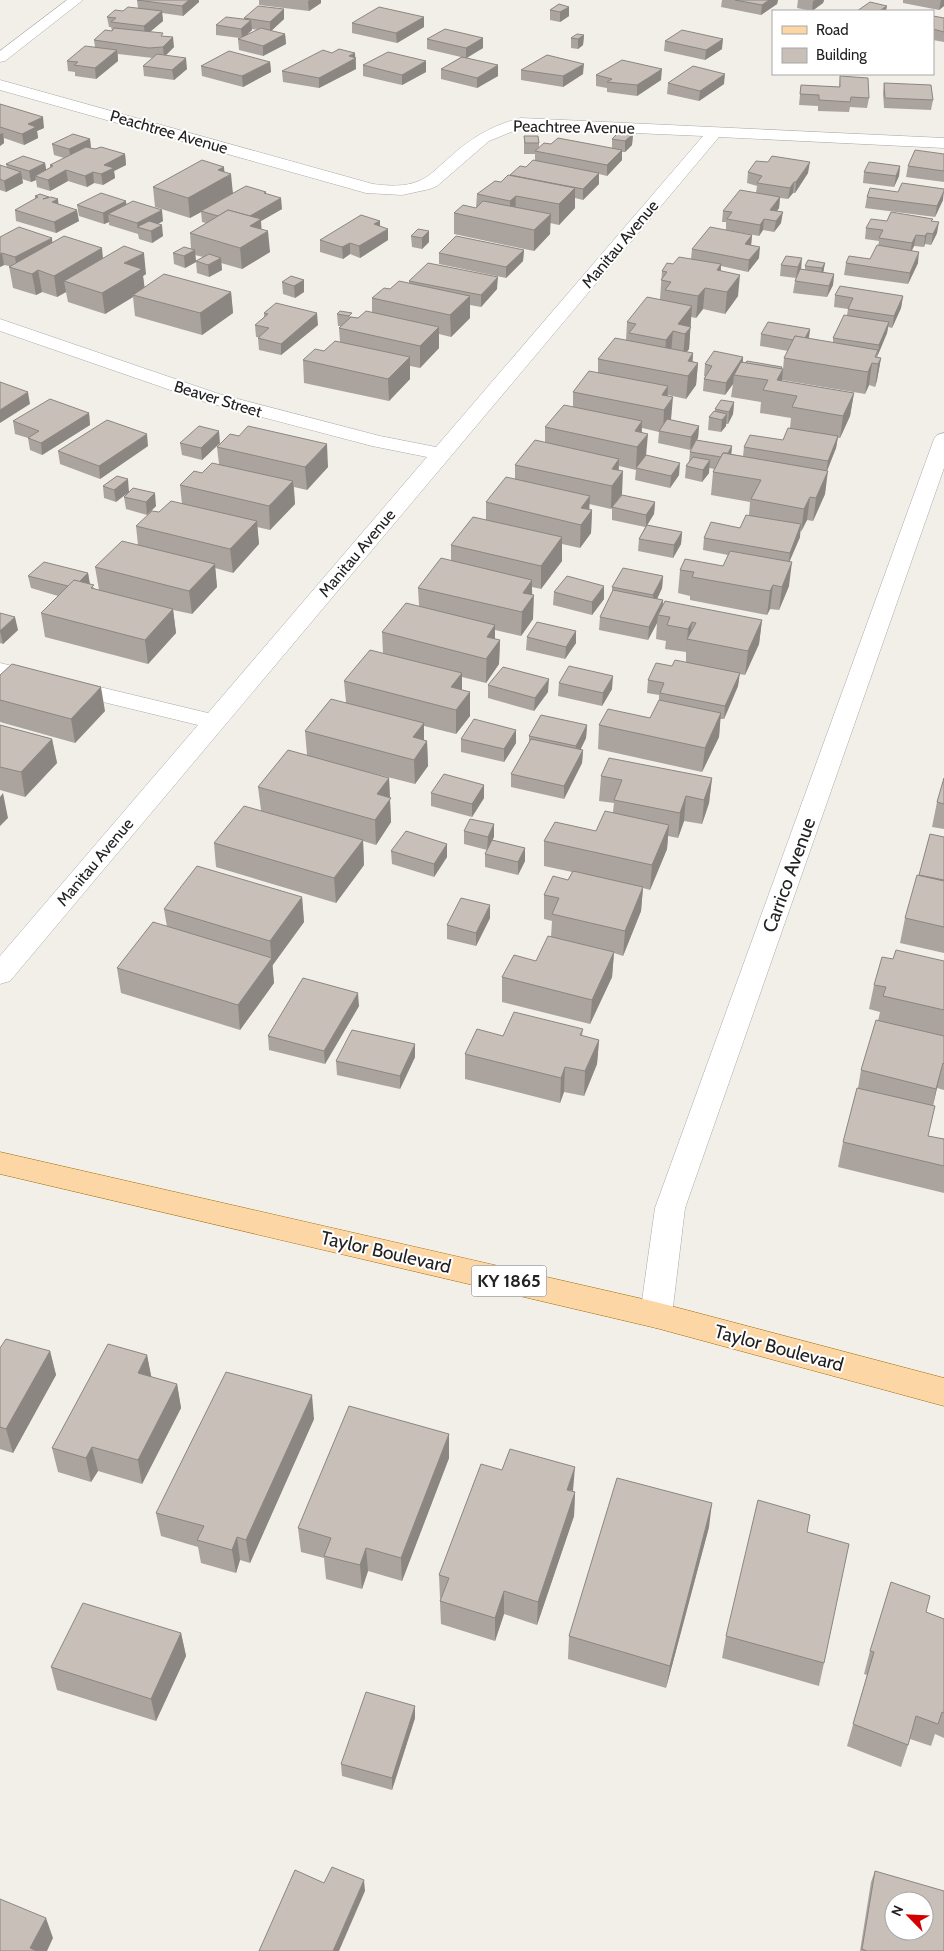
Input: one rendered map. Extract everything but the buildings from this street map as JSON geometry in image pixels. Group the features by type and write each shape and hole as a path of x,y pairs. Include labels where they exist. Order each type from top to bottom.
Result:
{"main road":[{"name":"Taylor Boulevard","path":"0,1163 656,1315 944,1392"}],"street":[{"path":"0,58 76,0"},
{"name":"Peachtree Avenue","path":"0,85 372,189 391,191 414,189 431,182 490,132 504,126 521,123 944,143"},
{"name":"Manitau Avenue","path":"0,974 715,132"},
{"name":"Beaver Street","path":"0,326 212,398 379,442 441,454"},
{"name":"Carrico Avenue","path":"656,1315 670,1208 944,439"},
{"path":"0,670 214,722"}]}
